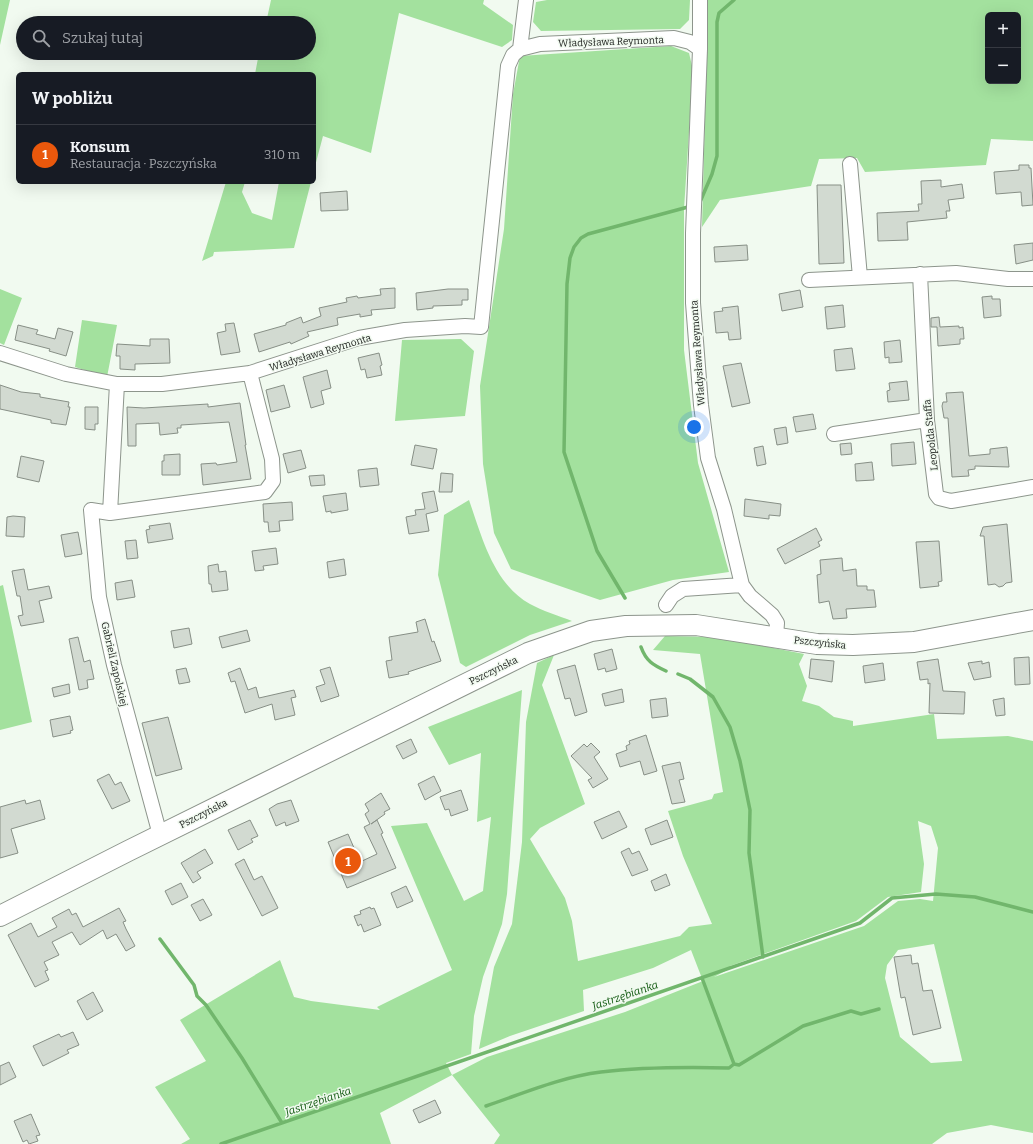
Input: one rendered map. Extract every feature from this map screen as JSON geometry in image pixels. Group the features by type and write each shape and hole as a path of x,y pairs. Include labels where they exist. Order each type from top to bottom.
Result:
{"street":[{"name":"Władysława Reymonta","path":"520,49 526,0"},
{"name":"Władysława Reymonta","path":"700,0 700,49 693,233 695,327 701,405 708,458 724,509 742,585 750,596 772,615 777,623 776,637"},
{"name":"Władysława Reymonta","path":"0,353 66,374 117,384 162,384 250,373 359,338 405,330 465,326 481,327 508,66 513,55 520,49 540,44 674,38 690,42 700,49"},
{"path":"850,164 860,277"},
{"path":"809,280 956,273 1008,279 1033,278"},
{"name":"Leopolda Staffa","path":"920,274 927,420 936,494 938,498 951,501 1033,487"},
{"name":"Gabrieli Zapolskiej","path":"160,835 114,665 100,597 91,510 110,514 264,492 273,481 272,459 250,373"},
{"path":"110,514 117,384"},
{"path":"834,434 927,420"},
{"path":"666,605 672,596 683,589 742,585"},
{"name":"Pszczyńska","path":"0,916 528,653 591,632 626,626 696,625 817,644 853,646 914,642 1033,620"}],"green space":[{"path":"0,0 10,0 0,45"},
{"path":"271,0 484,0 483,4 513,25 512,40 502,47 399,13 371,153 323,136 316,162 316,72 255,72 258,60 316,60 316,16 268,16"},
{"path":"547,0 690,0 689,20 680,29 541,31 533,22 536,2"},
{"path":"708,0 1033,0 1033,141 991,139 986,165 865,172 857,158 819,159 811,186 720,200 702,227"},
{"path":"671,46 689,53 693,70 684,209 684,350 698,463 729,572 673,580 600,600 511,569 494,533 483,464 480,386 504,229 513,94 520,56"},
{"path":"225,184 244,184 242,192 252,213 272,220 279,184 310,184 294,248 214,252 213,256 202,261"},
{"path":"0,289 22,298 4,345 0,343"},
{"path":"82,320 117,325 107,377 75,367"},
{"path":"461,339 474,351 465,416 395,421 402,340"},
{"path":"469,500 490,558 507,584 517,595 530,604 572,621 530,635 466,667 460,663 438,575 444,515"},
{"path":"3,585 32,722 0,730 0,586"},
{"path":"665,636 717,637 804,654 799,664 807,686 802,701 819,706 834,717 853,721 853,726 934,714 937,739 1008,736 1033,741 1033,1133 991,1125 947,1133 932,1144 494,1144 500,1135 452,1075 487,1057 625,1012 703,981 691,950 653,968 583,990 584,1011 510,1036 479,1049 494,967 512,924 522,842 526,722 537,663 554,655 542,685 585,804 540,828 530,839 565,898 572,921 578,961 680,936 689,927 712,924 683,856 668,811 712,799 714,794 723,792 700,654 653,650","holes":["918,821 931,826 938,848 933,901 920,899 898,901 864,926 714,977 731,968 730,966 856,921 888,897 921,892 924,864","934,944 962,1060 962,1061 931,1063 900,1037 885,978 887,965 898,950"]},
{"path":"522,690 507,894 502,924 483,977 474,1016 471,1054 446,1063 452,1075 380,1113 391,1144 181,1144 190,1139 155,1087 206,1061 180,1020 280,960 294,997 311,1001 380,1010 377,1007 452,970 391,826 427,823 464,901 483,891 491,817 477,822 481,753 449,765 428,727"}],"building":[{"path":"1019,165 1029,165 1029,168 1031,168 1033,205 1022,206 1021,192 996,194 994,172 1019,170"},
{"path":"941,180 941,187 962,184 964,198 948,200 950,211 946,211 947,218 907,222 908,240 878,241 877,213 919,211 918,204 922,204 921,181"},
{"path":"817,185 841,185 844,263 819,264"},
{"path":"347,191 348,210 321,211 320,193"},
{"path":"1033,243 1033,260 1016,264 1014,245"},
{"path":"747,245 748,260 715,262 714,247"},
{"path":"395,288 395,308 371,310 372,315 360,317 360,314 337,318 338,325 307,332 309,336 291,344 290,342 259,352 254,334 286,325 286,323 301,317 303,323 321,316 319,308 347,302 346,298 381,295 380,289"},
{"path":"448,289 468,289 468,300 462,300 462,305 433,306 433,308 417,310 416,293"},
{"path":"800,290 803,307 782,311 779,294"},
{"path":"992,296 992,299 1000,299 1001,316 984,318 982,297"},
{"path":"843,305 845,327 827,329 825,307"},
{"path":"738,306 741,339 729,340 728,332 716,333 714,312 723,311 722,308"},
{"path":"939,317 940,327 963,327 964,339 960,339 960,344 938,346 937,327 931,327 931,318"},
{"path":"234,323 240,352 221,355 217,333 226,331 225,324"},
{"path":"18,325 38,330 36,334 55,339 58,328 73,332 66,356 49,351 50,349 15,340"},
{"path":"150,339 169,339 170,363 135,364 135,370 120,369 120,356 116,356 117,344 150,346"},
{"path":"900,340 902,362 889,363 889,357 885,358 884,342"},
{"path":"852,348 855,369 836,371 834,350"},
{"path":"379,353 382,365 380,366 382,375 367,378 365,369 361,370 358,358"},
{"path":"741,363 750,403 732,407 723,366"},
{"path":"327,370 331,388 321,391 324,404 311,408 303,377"},
{"path":"907,381 909,400 888,402 887,391 890,390 889,383"},
{"path":"0,385 21,392 40,394 40,397 69,402 68,407 70,407 66,425 51,423 51,420 0,409"},
{"path":"284,385 290,407 271,412 266,390"},
{"path":"963,392 969,456 990,454 990,449 1007,447 1009,467 975,466 975,469 968,470 969,476 952,477 948,418 944,418 942,406 943,402 947,402 946,393"},
{"path":"240,403 251,479 203,485 201,464 216,463 217,465 237,462 229,422 181,425 181,428 177,428 178,433 160,435 159,423 136,424 136,446 128,446 127,407 144,408 208,404 208,407"},
{"path":"85,407 98,407 98,424 95,424 95,430 85,429"},
{"path":"813,414 816,429 796,432 793,417"},
{"path":"786,427 788,443 777,445 774,429"},
{"path":"914,442 916,464 892,466 891,444"},
{"path":"851,443 852,454 841,455 840,444"},
{"path":"415,445 437,449 433,469 411,465"},
{"path":"763,446 766,464 757,466 754,448"},
{"path":"301,450 306,468 288,473 283,454"},
{"path":"180,454 180,475 162,475 162,461 164,461 164,455"},
{"path":"21,456 44,461 39,482 17,477"},
{"path":"872,462 874,480 856,481 855,464"},
{"path":"377,468 379,485 360,487 358,470"},
{"path":"441,473 453,474 452,492 439,492"},
{"path":"324,475 325,485 311,486 309,476"},
{"path":"434,491 438,511 426,514 429,531 409,534 406,517 416,515 415,510 425,509 422,493"},
{"path":"346,493 348,510 331,513 331,511 326,512 323,496"},
{"path":"745,499 781,504 780,516 769,515 769,519 744,516"},
{"path":"292,502 293,520 279,521 280,531 269,532 268,522 264,522 263,504"},
{"path":"7,517 25,517 24,537 6,536"},
{"path":"170,523 173,539 148,543 146,530 150,529 149,526"},
{"path":"1007,524 1012,582 1006,583 999,587 995,584 988,585 984,536 980,536 983,527"},
{"path":"816,528 822,540 818,542 820,546 785,564 777,549"},
{"path":"78,532 82,554 65,557 61,535"},
{"path":"136,540 138,558 127,559 125,541"},
{"path":"939,541 942,581 938,582 939,586 920,588 916,542"},
{"path":"276,548 278,564 263,566 264,570 255,571 252,551"},
{"path":"842,558 843,571 856,569 857,586 867,586 867,590 874,590 876,607 846,609 847,618 833,619 829,601 819,603 817,575 821,574 820,560"},
{"path":"344,559 346,575 329,578 327,562"},
{"path":"218,564 219,572 226,571 228,590 212,592 211,584 209,584 208,566"},
{"path":"24,569 28,590 49,586 52,598 39,601 44,622 21,626 18,616 23,615 20,596 17,596 12,571"},
{"path":"132,580 135,597 117,600 115,583"},
{"path":"425,619 432,642 434,641 441,661 408,672 409,674 389,678 386,661 392,660 389,637 418,632 416,622"},
{"path":"189,628 192,644 174,648 171,631"},
{"path":"247,630 250,641 222,648 219,637"},
{"path":"78,637 84,662 90,660 94,679 87,680 88,688 79,690 69,639"},
{"path":"612,649 617,669 606,672 605,668 598,670 594,654"},
{"path":"1029,657 1030,684 1015,685 1014,658"},
{"path":"811,659 834,661 832,682 809,678"},
{"path":"938,659 943,691 965,692 964,714 929,713 930,683 928,684 928,679 920,680 917,662"},
{"path":"982,661 982,664 989,662 991,677 974,680 968,663"},
{"path":"883,663 885,680 865,683 863,666"},
{"path":"575,665 587,712 575,716 570,698 565,699 557,670"},
{"path":"330,667 339,696 321,702 316,687 325,684 320,670"},
{"path":"186,668 190,682 179,684 176,670"},
{"path":"240,668 248,690 256,687 259,698 294,690 296,697 291,698 295,715 275,720 272,704 245,713 235,681 231,682 228,673"},
{"path":"69,684 70,693 54,697 52,688"},
{"path":"622,689 624,702 605,706 602,694"},
{"path":"666,698 668,716 652,718 650,700"},
{"path":"1004,698 1005,715 996,716 993,700"},
{"path":"70,716 73,730 70,731 71,733 53,737 50,720"},
{"path":"168,717 182,769 156,776 142,723"},
{"path":"646,735 657,771 644,775 640,761 620,767 616,754 627,750 626,746 630,744 629,741"},
{"path":"411,739 417,752 403,759 396,746"},
{"path":"591,743 600,752 594,757 608,779 593,788 588,780 592,778 571,756 584,744 587,747"},
{"path":"680,762 684,779 679,780 685,802 672,804 662,766"},
{"path":"109,774 115,785 121,782 130,801 112,809 97,780"},
{"path":"434,776 441,791 425,800 418,784"},
{"path":"461,790 468,810 451,816 449,809 445,810 440,797"},
{"path":"381,793 390,809 384,812 385,814 371,824 377,820 383,833 381,834 396,868 347,888 328,842 348,834 360,862 377,854 364,827 370,824 365,814 369,811 365,804"},
{"path":"25,800 26,804 40,800 45,819 11,829 18,853 0,858 0,807"},
{"path":"291,800 299,821 286,826 285,822 276,826 269,809 277,804"},
{"path":"619,811 627,827 602,839 594,822"},
{"path":"250,820 258,836 251,839 253,842 238,850 228,830"},
{"path":"667,820 673,837 651,845 645,829"},
{"path":"629,848 632,854 639,851 648,870 632,876 621,852"},
{"path":"205,849 213,863 197,872 201,878 193,883 181,863"},
{"path":"244,859 254,880 262,876 278,908 262,916 235,864"},
{"path":"666,874 670,885 655,891 651,881"},
{"path":"181,883 188,897 172,905 165,891"},
{"path":"406,886 413,901 397,908 391,893"},
{"path":"203,899 212,915 200,921 191,905"},
{"path":"370,907 371,909 374,908 381,925 364,932 361,924 358,926 354,916 361,914 360,911"},
{"path":"119,908 126,921 123,922 135,946 126,951 116,934 107,939 103,930 80,945 72,932 52,942 59,955 44,962 48,970 45,971 49,980 35,987 8,935 31,923 38,937 57,927 52,918 69,909 72,915 76,913 83,927"},
{"path":"911,955 912,964 918,963 923,991 932,990 941,1028 913,1035 905,997 901,998 894,957"},
{"path":"93,992 103,1011 87,1020 77,1001"},
{"path":"73,1032 79,1045 67,1050 69,1053 43,1066 33,1046 59,1034 61,1037"},
{"path":"9,1062 16,1077 0,1085 0,1066"},
{"path":"435,1100 441,1113 419,1123 413,1110"},
{"path":"31,1114 40,1135 36,1136 38,1141 29,1144 27,1140 23,1142 14,1121"}],"waterway":[{"path":"700,202 712,174 717,156 717,22 719,13 734,0"},
{"path":"625,598 597,551 564,452 567,284 570,258 574,247 581,238 588,234 688,207"},
{"path":"641,647 645,656 650,662 666,671"},
{"path":"678,674 690,679 713,697 730,727 740,761 750,810 749,853 763,957"},
{"name":"Jastrzębianka","path":"221,1144 860,923 892,898 936,894 975,897 1033,912"},
{"path":"160,939 194,985 197,996 206,1005 242,1058 282,1123"},
{"path":"702,978 734,1064"},
{"path":"486,1106 557,1082 586,1074 633,1069 729,1068 734,1064 739,1065 803,1026 851,1011 861,1014 879,1009"}],"place":[{"name":"Konsum","path":"348,861"}]}
